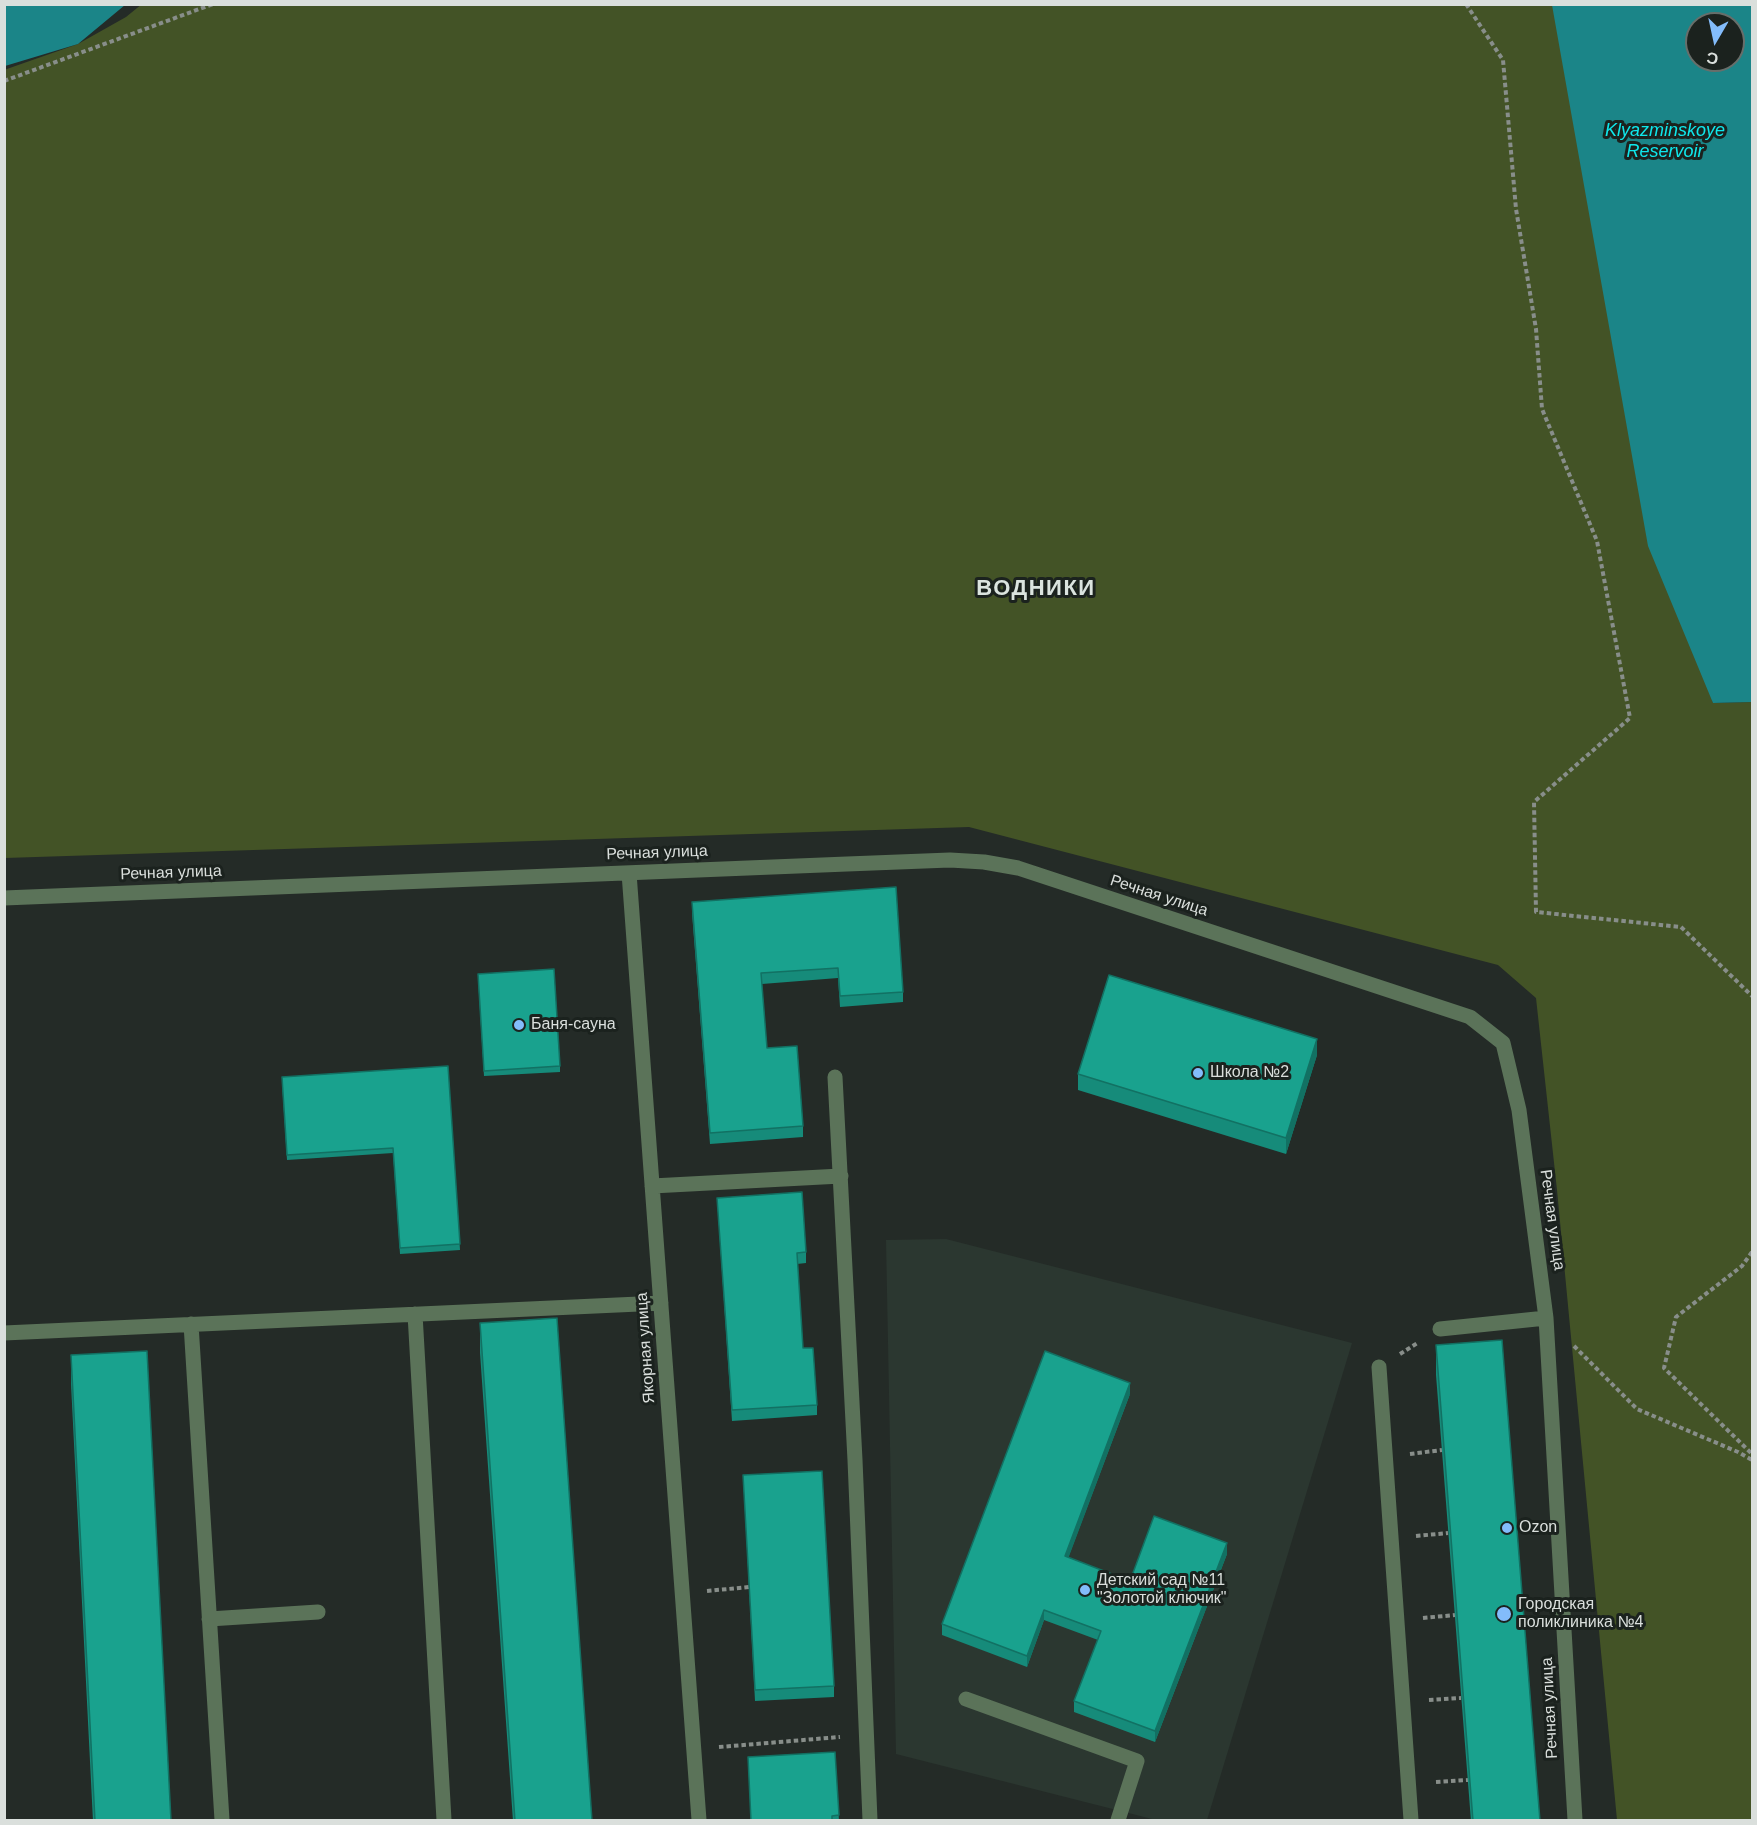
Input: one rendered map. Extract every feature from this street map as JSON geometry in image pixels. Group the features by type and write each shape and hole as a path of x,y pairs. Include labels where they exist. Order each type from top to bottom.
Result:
{"street":[{"name":"Речная улица","path":"4,898 938,860 984,862 1018,868 1470,1017 1503,1043 1519,1110 1546,1318 1575,1821"},
{"name":"Якорная улица","path":"629,873 699,1821"},
{"path":"835,1077 868,1734 870,1821"},
{"path":"652,1186 841,1176"},
{"path":"4,1333 661,1303"},
{"path":"416,1314 444,1821"},
{"path":"1440,1329 1546,1318"},
{"path":"191,1324 222,1821"},
{"path":"1378,1367 1411,1821"},
{"path":"209,1619 318,1612"},
{"path":"966,1699 1137,1761 1118,1821"}],"path":[{"path":"4,81 213,4"},
{"path":"1466,4 1503,60 1516,209 1536,329 1542,409 1596,541 1630,717 1534,802 1536,912 1681,927 1752,996"},
{"path":"1752,1252 1742,1266 1676,1317 1664,1368 1752,1454"},
{"path":"1546,1318 1637,1409 1752,1460"},
{"path":"1378,1367 1440,1329"},
{"path":"683,1594 748,1587"},
{"path":"694,1749 868,1734"},
{"path":"1408,1784 1468,1780"}],"shaded area":[{"name":"Детский сад №11 \"Золотой ключик\"","path":"946,1239 1352,1343 1207,1820 1156,1820 896,1754 886,1240"}],"green space":[{"path":"142,4 1556,5 1713,703 1752,702 1752,1820 1617,1820 1557,1190 1536,998 1498,965 969,827 5,858 4,70 78,44 126,17"}],"water":[{"path":"5,4 125,5 78,44 5,66"},
{"name":"Klyazminskoye Reservoir","path":"1552,5 1752,5 1752,702 1713,703 1648,546"}],"building":[{"path":"896,887 903,992 840,996 838,968 761,973 767,1048 797,1046 803,1126 710,1133 692,902"},
{"name":"Баня-сауна","path":"554,969 560,1066 484,1071 478,974"},
{"name":"Школа №2","path":"1109,975 1317,1039 1286,1138 1078,1074"},
{"path":"448,1066 460,1244 400,1248 393,1148 287,1155 282,1077"},
{"path":"802,1192 806,1252 797,1253 803,1348 813,1348 817,1405 732,1410 717,1198"},
{"path":"557,1318 592,1821 515,1821 480,1323"},
{"path":"1502,1340 1540,1821 1473,1821 1436,1345"},
{"path":"147,1351 171,1821 95,1821 71,1355"},
{"path":"1045,1351 1130,1383 1065,1556 1130,1581 1154,1516 1227,1543 1155,1731 1074,1701 1101,1631 1044,1610 1027,1656 942,1624"},
{"path":"822,1471 834,1686 755,1690 743,1475"},
{"path":"835,1752 839,1815 832,1816 832,1821 751,1821 748,1757"}],"place":[{"name":"Баня-сауна","path":"519,1025"},
{"name":"Школа №2","path":"1198,1073"},
{"name":"Ozon","path":"1507,1528"},
{"name":"Детский сад №11 \"Золотой ключик\"","path":"1085,1590"},
{"name":"Городская поликлиника №4","path":"1504,1614"}],"district":[{"name":"ВОДНИКИ","path":"1036,589"}]}
